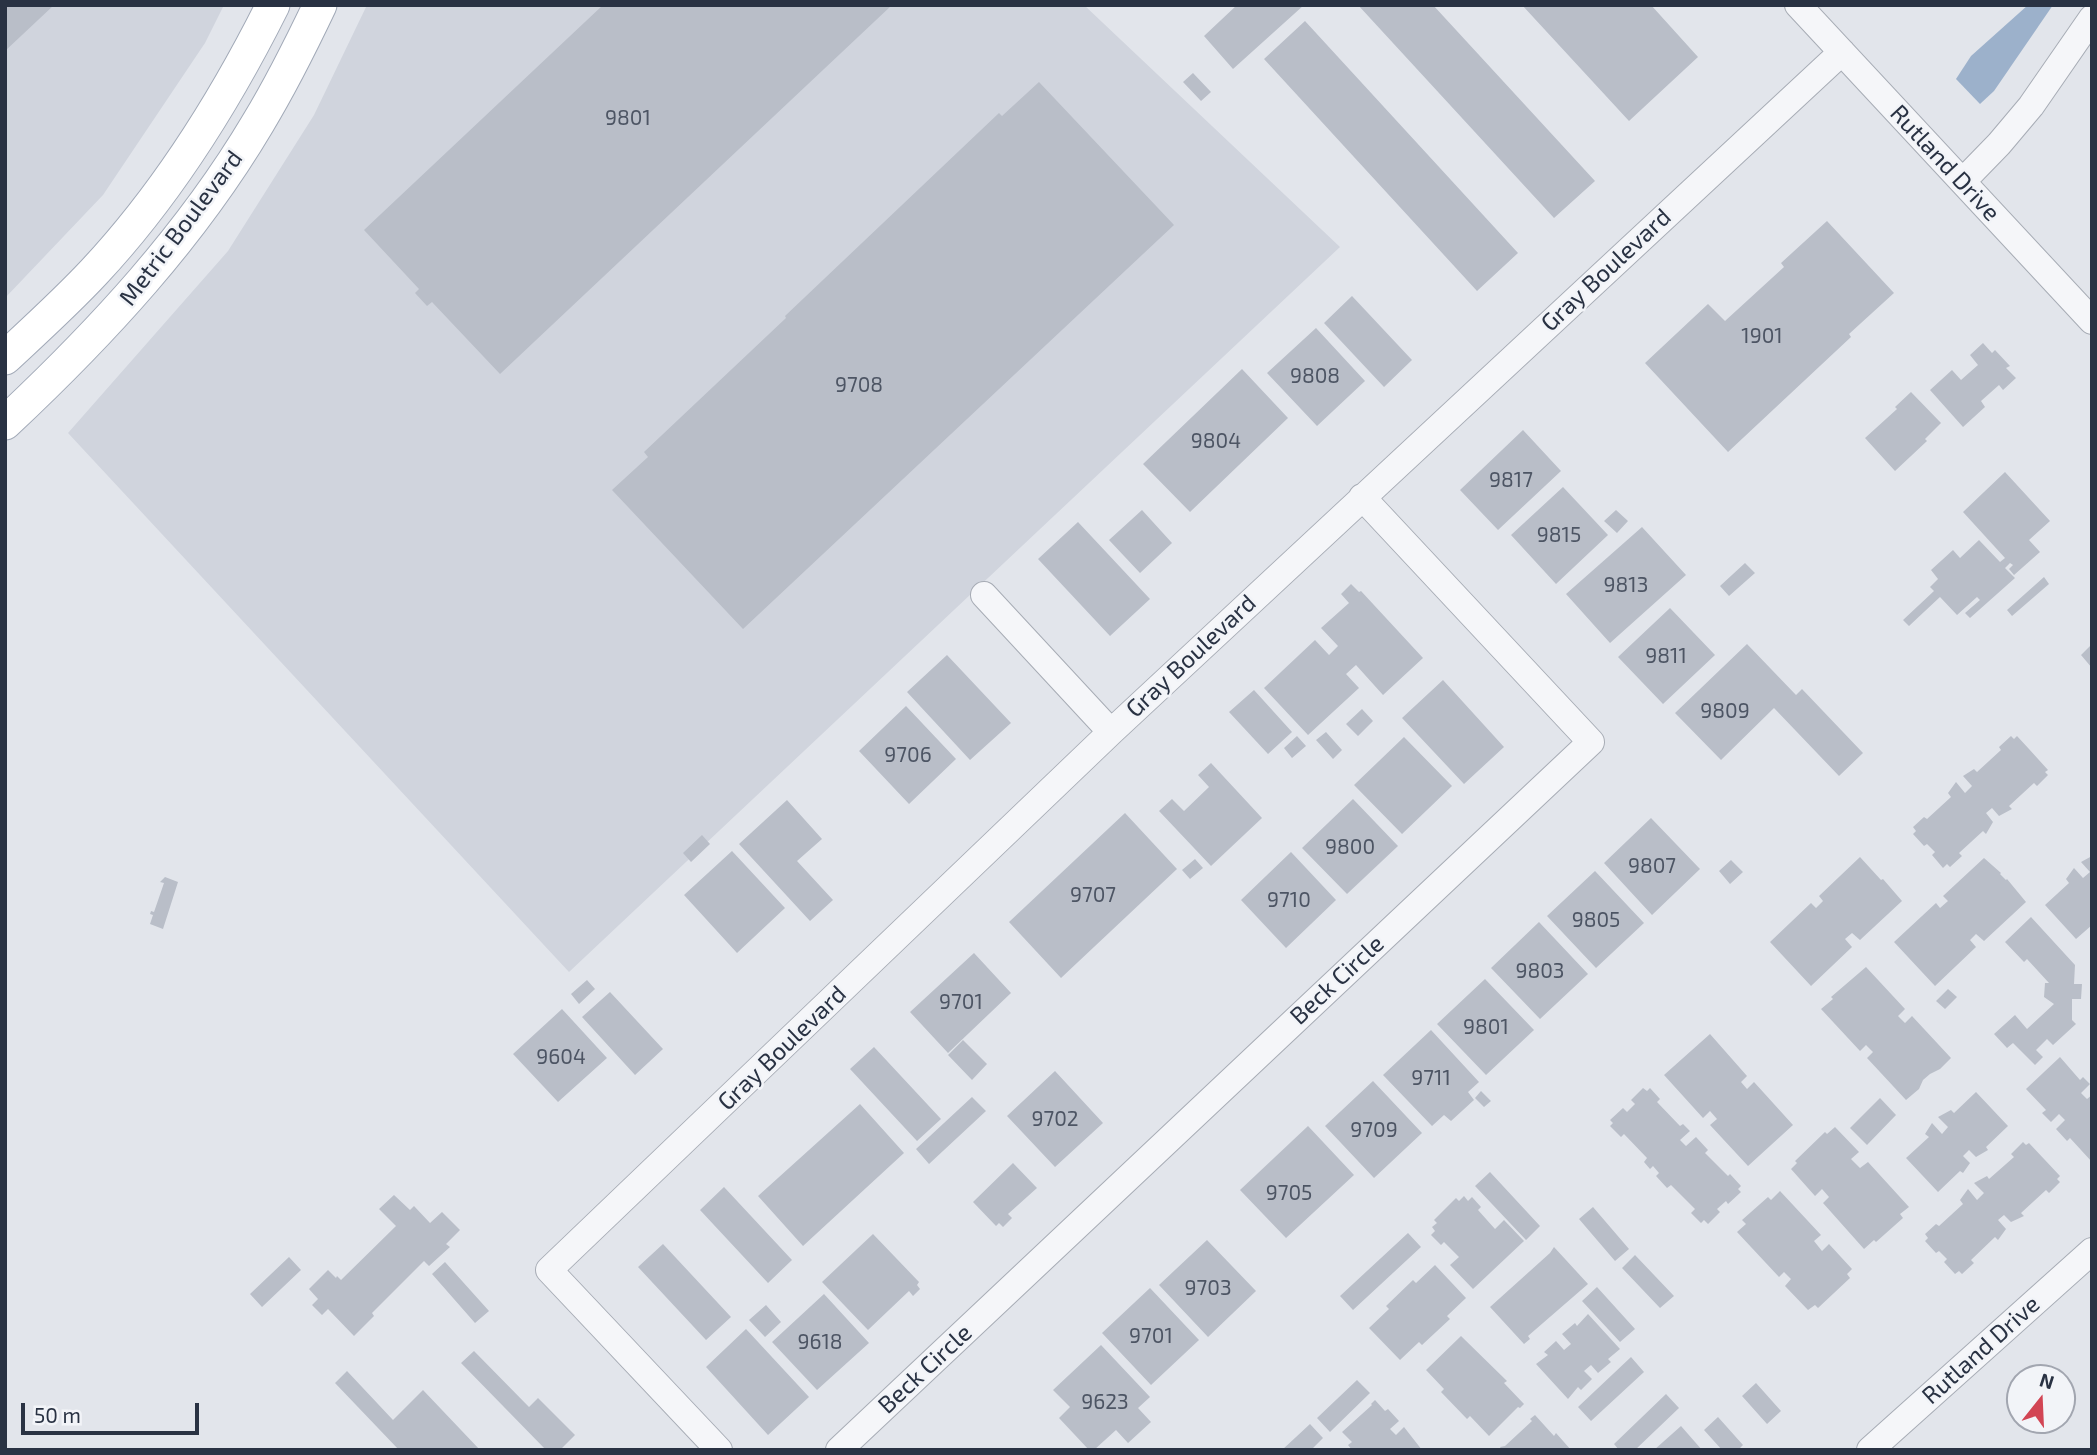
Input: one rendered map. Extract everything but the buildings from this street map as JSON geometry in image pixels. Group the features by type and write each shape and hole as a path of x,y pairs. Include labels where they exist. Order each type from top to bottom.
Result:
{"main road":[{"name":"Metric Boulevard","path":"5,358 95,271 178,167 234,80 273,5"},
{"name":"Metric Boulevard","path":"5,423 68,364 132,295 214,190 258,124 320,5"},
{"path":"178,167 214,190"}],"street":[{"name":"Rutland Drive","path":"1798,5 2092,321"},
{"path":"1963,181 2031,106 2092,18"},
{"name":"Gray Boulevard","path":"719,1450 549,1269 1111,732 1842,52"},
{"name":"Beck Circle","path":"839,1450 1591,741 1362,497"},
{"path":"985,595 1111,732"},
{"name":"Rutland Drive","path":"1870,1450 2092,1251"}],"shaded area":[{"path":"5,5 224,5 205,43 103,195 5,298"},
{"path":"367,5 1084,5 1340,247 569,972 68,433 228,251 314,115"}],"water":[{"path":"2028,5 2053,5 1994,91 1980,104 1956,79 1971,56"}]}
